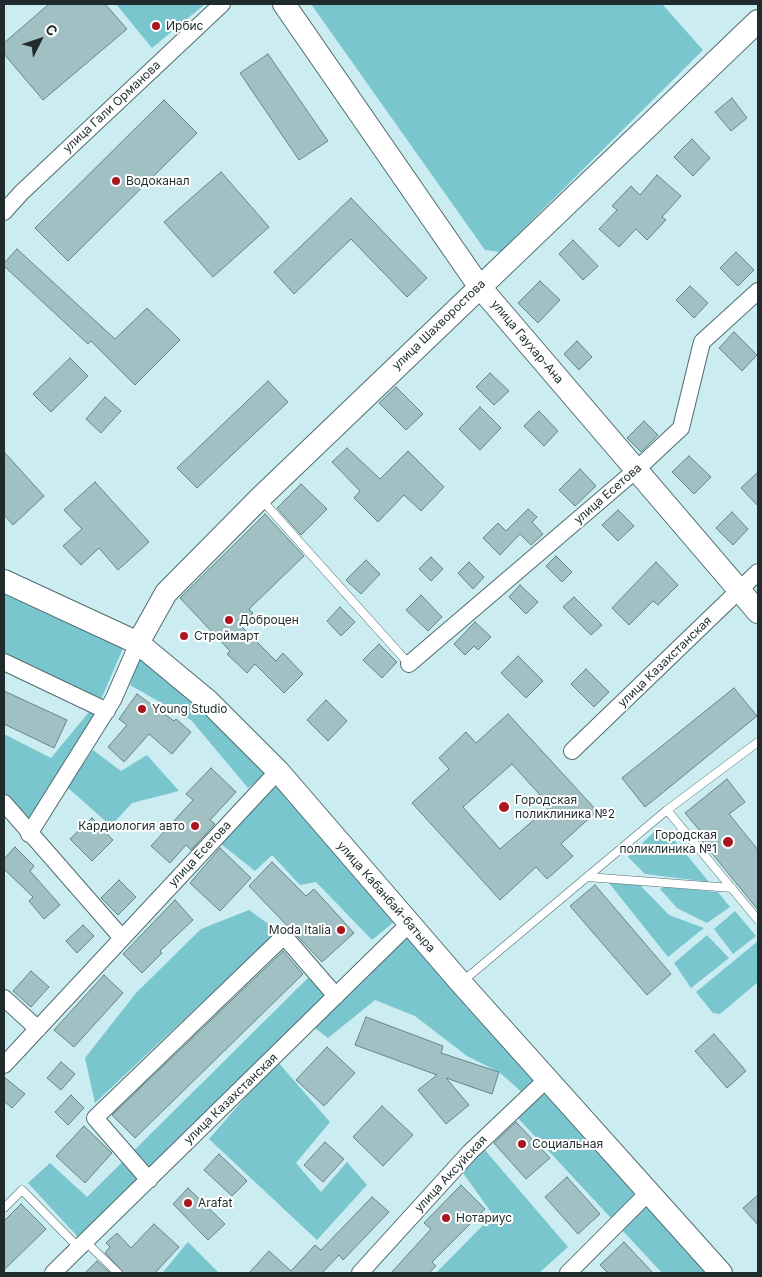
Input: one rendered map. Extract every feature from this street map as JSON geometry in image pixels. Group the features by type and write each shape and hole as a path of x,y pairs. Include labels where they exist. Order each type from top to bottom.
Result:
{"street":[{"name":"улица Гали Орманова","path":"4,212 21,193 222,4"},
{"name":"улица Гаухар-Ана","path":"284,4 479,286 758,612"},
{"name":"улица Шахворостова","path":"138,643 166,593 260,498 479,286 628,147 758,21"},
{"name":"улица Есетова","path":"408,664 636,470 681,428 702,342 758,291"},
{"name":"улица Казахстанская","path":"572,751 758,572"},
{"name":"улица Кабанбай-батыра","path":"4,581 138,643 208,701 278,771 546,1080 721,1273"},
{"path":"29,834 107,711 138,643"},
{"path":"4,662 107,711"},
{"name":"улица Есетова","path":"4,1065 278,771"},
{"path":"4,803 29,834 122,938"},
{"name":"улица Казахстанская","path":"53,1273 410,924"},
{"path":"149,1180 95,1118 284,936 336,996"},
{"path":"4,998 38,1029"},
{"name":"улица Аксуйская","path":"360,1273 470,1152 546,1080"},
{"path":"568,1273 648,1193"}],"lane":[{"path":"260,498 408,664"},
{"path":"461,983 667,810 758,742"},
{"path":"667,810 758,920"},
{"path":"587,877 732,888"},
{"path":"4,1208 22,1190 82,1245 118,1273"}],"shaded area":[{"name":"Ирбис","path":"116,4 205,4 152,48"},
{"path":"311,4 662,4 703,50 500,252 485,250"},
{"path":"4,592 124,646 100,702 4,657"},
{"path":"140,652 271,771 248,788 191,720 130,685"},
{"path":"89,712 98,717 28,827 4,797 4,734 51,758"},
{"path":"93,750 121,771 147,755 179,791 132,803 111,826 67,787"},
{"path":"277,782 395,921 372,940 316,882 300,885 272,855 255,871 221,844"},
{"path":"658,828 667,831 709,882 645,874 628,857"},
{"path":"609,883 639,884 669,915 704,928 668,957"},
{"path":"664,887 718,892 730,907 707,923 677,908 660,889"},
{"path":"249,910 278,931 95,1103 85,1058 136,993 201,929"},
{"path":"735,911 756,936 733,954 714,929"},
{"path":"408,932 535,1083 524,1094 499,1072 467,1056 415,1016 375,1000 328,1038 312,1026"},
{"path":"707,935 729,958 691,988 674,963"},
{"path":"758,941 758,982 720,1014 713,1013 696,992"},
{"path":"310,976 324,996 78,1237 28,1183 50,1163 87,1197"},
{"path":"277,1061 330,1122 296,1163 321,1192 347,1162 367,1185 317,1240 209,1139"},
{"path":"548,1085 716,1273 662,1273 517,1117"},
{"path":"484,1149 568,1247 539,1273 436,1273 493,1215 461,1170"},
{"path":"188,1242 219,1273 163,1272"}],"building":[{"path":"49,4 105,4 127,29 43,100 4,54 4,43"},
{"path":"268,54 328,141 299,160 240,73"},
{"path":"732,98 747,118 731,131 715,112"},
{"name":"Водоканал","path":"164,100 197,133 68,261 35,228"},
{"path":"692,139 710,158 693,176 674,157"},
{"name":"Водоканал","path":"221,172 269,227 213,277 164,222"},
{"path":"657,175 681,196 662,217 666,220 647,240 636,229 619,247 599,229 617,210 612,206 631,186 640,195"},
{"path":"351,198 427,278 407,297 351,239 294,294 274,272"},
{"path":"573,240 598,266 583,280 559,254"},
{"path":"17,249 115,339 147,308 180,340 135,385 91,341 88,344 4,266 4,263"},
{"path":"736,252 754,270 738,286 720,268"},
{"path":"540,281 560,300 538,323 518,303"},
{"path":"690,286 708,303 694,318 676,300"},
{"path":"734,332 757,355 742,371 719,348"},
{"path":"577,341 592,357 579,370 564,354"},
{"path":"70,358 88,376 51,412 33,394"},
{"path":"490,373 509,391 494,405 476,387"},
{"path":"268,381 288,402 197,488 177,468"},
{"path":"396,387 423,414 406,430 379,403"},
{"path":"105,397 121,411 101,433 86,419"},
{"path":"480,407 501,428 480,450 459,429"},
{"path":"539,411 558,431 544,446 524,426"},
{"path":"644,421 658,435 641,452 627,438"},
{"path":"347,448 380,479 408,451 444,487 421,511 404,495 378,522 354,498 360,491 332,462"},
{"path":"4,452 44,496 13,525 4,515"},
{"path":"689,456 711,477 694,494 672,472"},
{"path":"580,469 596,486 575,506 559,490"},
{"path":"758,472 758,506 741,488"},
{"path":"95,482 149,542 118,570 99,548 81,565 63,546 82,529 64,510"},
{"path":"301,484 327,509 301,535 277,508"},
{"path":"528,509 537,517 532,522 543,534 531,545 520,534 500,555 483,538 498,523 506,531"},
{"path":"618,510 634,526 618,541 602,525"},
{"path":"732,512 748,529 733,545 716,528"},
{"path":"265,514 304,556 249,609 253,613 240,625 276,661 283,653 303,674 284,693 255,664 247,673 227,654 230,651 180,598"},
{"path":"556,556 572,572 562,582 546,566"},
{"path":"431,557 443,569 431,581 419,569"},
{"path":"366,560 380,574 361,594 346,580"},
{"path":"469,562 484,577 473,589 458,573"},
{"path":"656,562 678,585 658,605 653,601 629,625 612,608"},
{"path":"520,585 538,602 526,614 509,597"},
{"path":"421,595 442,617 428,631 406,610"},
{"path":"574,597 602,625 591,635 563,607"},
{"path":"340,607 355,622 341,636 327,621"},
{"path":"475,622 491,637 478,650 474,646 465,655 454,644"},
{"path":"379,644 397,662 382,678 363,660"},
{"path":"518,656 543,681 526,698 501,673"},
{"path":"586,669 609,692 594,707 571,684"},
{"path":"734,688 757,716 645,807 622,778"},
{"path":"4,691 67,720 54,748 4,724"},
{"path":"137,694 174,721 176,719 191,732 172,754 149,734 124,762 108,747 127,725 119,719"},
{"path":"326,700 347,721 328,741 307,720"},
{"name":"Городская поликлиника №2","path":"508,714 597,811 561,844 573,856 547,879 536,867 500,900 412,803 449,769 439,758 466,732 476,743","holes":["512,764 550,806 500,849 463,807"]},
{"path":"211,768 236,792 210,820 215,824 191,850 186,845 170,863 151,846 193,800 186,794"},
{"name":"Городская поликлиника №1","path":"727,779 745,802 729,814 758,850 758,910 697,835 701,832 685,813"},
{"path":"92,818 113,840 92,861 70,839"},
{"path":"15,847 34,866 30,871 60,905 44,919 29,901 33,897 4,869 4,859"},
{"path":"220,848 251,878 220,911 190,883"},
{"path":"272,862 306,896 314,889 354,933 322,962 249,886"},
{"path":"119,880 136,897 118,915 101,898"},
{"path":"595,885 671,974 647,995 570,906"},
{"path":"175,900 193,920 160,951 162,953 142,973 123,954"},
{"path":"83,925 94,936 77,953 66,941"},
{"path":"283,951 303,974 135,1138 112,1115"},
{"path":"31,971 49,987 31,1007 13,991"},
{"path":"104,975 123,993 74,1047 54,1030"},
{"path":"366,1017 443,1046 441,1053 499,1072 492,1094 446,1078 469,1105 446,1124 418,1090 437,1075 355,1045"},
{"path":"714,1034 746,1071 727,1088 695,1051"},
{"path":"327,1047 355,1073 324,1106 296,1080"},
{"path":"61,1062 75,1074 61,1090 47,1078"},
{"path":"4,1077 25,1094 12,1108 4,1101"},
{"path":"71,1095 84,1108 68,1125 55,1112"},
{"path":"382,1106 413,1135 383,1166 353,1137"},
{"path":"516,1122 550,1158 526,1179 494,1143"},
{"path":"84,1126 112,1153 85,1183 56,1156"},
{"path":"325,1142 344,1159 323,1182 304,1165"},
{"path":"219,1154 247,1181 232,1196 204,1170"},
{"path":"567,1177 600,1214 578,1234 545,1197"},
{"path":"461,1185 485,1209 432,1262 436,1266 429,1273 391,1273 431,1229 424,1223"},
{"path":"188,1188 225,1224 208,1240 173,1204"},
{"path":"758,1195 758,1225 743,1208"},
{"path":"372,1197 389,1212 343,1260 339,1255 322,1273 249,1273 269,1251 291,1271 315,1245 321,1250"},
{"path":"21,1204 46,1229 4,1270 4,1221"},
{"path":"154,1224 179,1247 155,1273 124,1273 105,1253 110,1247 106,1243 117,1233 131,1248"},
{"path":"624,1242 653,1273 608,1273 600,1265"},
{"path":"97,1261 110,1273 85,1273"}],"place":[{"name":"Ирбис","path":"156,26"},
{"name":"Водоканал","path":"116,181"},
{"name":"Доброцен","path":"229,620"},
{"name":"Строймарт","path":"184,636"},
{"name":"Young Studio","path":"142,709"},
{"name":"Городская поликлиника №2","path":"504,807"},
{"name":"Кардиология авто","path":"195,826"},
{"name":"Городская поликлиника №1","path":"728,842"},
{"name":"Moda Italia","path":"341,930"},
{"name":"Социальная","path":"522,1144"},
{"name":"Arafat","path":"188,1203"},
{"name":"Нотариус","path":"446,1218"}]}
